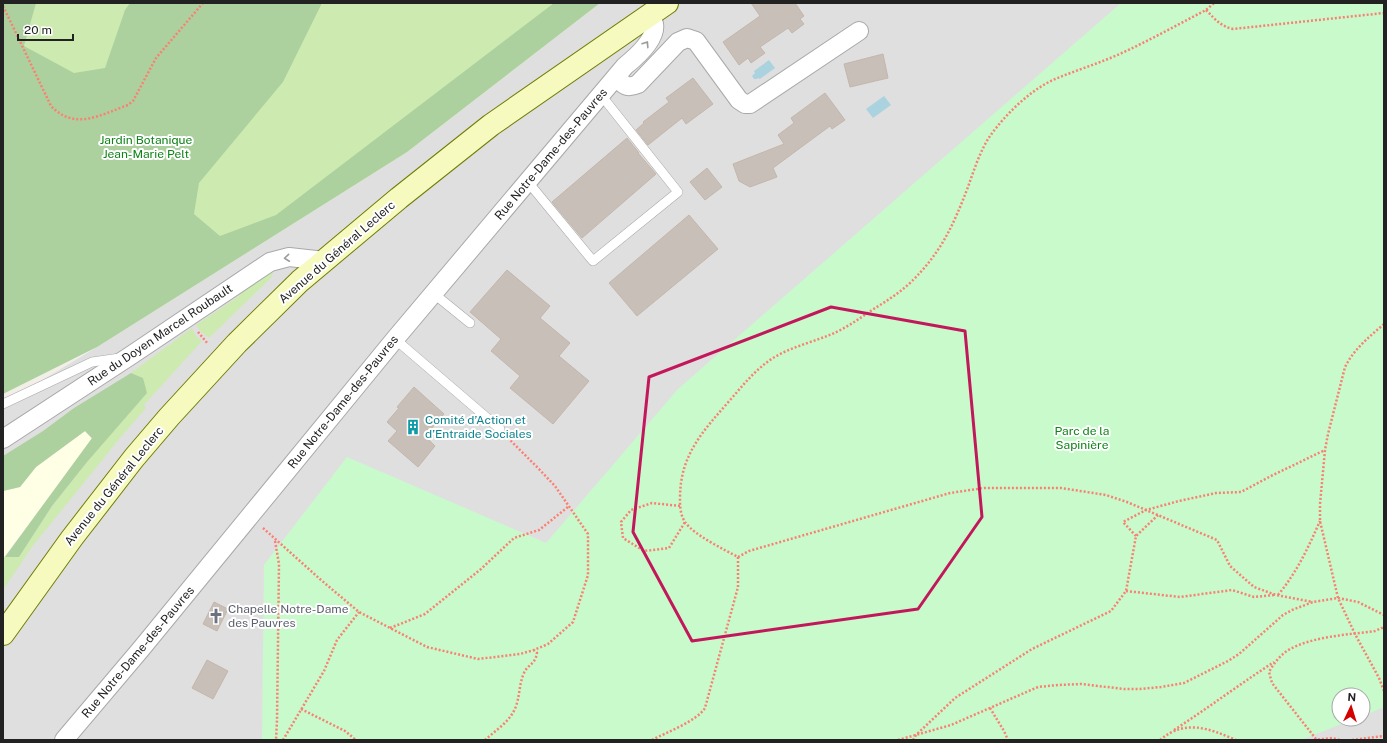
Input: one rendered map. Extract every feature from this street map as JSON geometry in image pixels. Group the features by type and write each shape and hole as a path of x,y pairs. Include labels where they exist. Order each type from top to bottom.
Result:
{"main road":[{"name":"Avenue du Général Leclerc","path":"3,634 72,538 134,458 164,423 237,344 300,281 326,261 399,198 491,125 667,3"}],"street":[{"name":"Rue Notre-Dame-des-Pauvres","path":"64,740 141,650 433,293 620,72 641,52 653,33 654,24 649,15"},
{"path":"629,29 620,72 627,87 632,87 638,84 678,42 691,38 696,40 739,100 745,104 750,104 859,31"},
{"name":"Rue du Doyen Marcel Roubault","path":"3,439 270,262 289,257 326,261"}],"lane":[{"path":"528,182 594,261 678,192 601,95"},
{"path":"433,293 470,323"},
{"path":"395,339 500,429"},
{"path":"3,404 92,362 130,356"}],"path":[{"path":"3,6 51,106 58,114 65,118 76,120 88,119 128,105 133,101 156,58 203,3"},
{"path":"738,557 693,530 685,522 680,506 680,485 685,464 704,430 754,373 771,360 782,353 834,333 850,324 901,291 930,263 955,221 977,164 990,137 1024,99 1052,81 1124,52 1206,10 1214,3"},
{"path":"1206,10 1219,24 1233,29 1384,13"},
{"path":"1384,324 1358,347 1349,358 1345,367 1337,393 1325,450 1320,504 1320,521 1338,598 1355,634 1379,678 1384,691"},
{"path":"199,334 208,344"},
{"path":"276,740 280,564 275,540 359,612 427,647 478,658 520,654 548,644 573,622 588,575 588,534 555,486 500,429"},
{"path":"1136,536 1123,522 1146,510 1216,493 1241,492 1325,450"},
{"path":"738,557 749,551 950,493 984,488 1061,488 1106,495 1218,540 1230,566 1254,587 1277,595 1313,602"},
{"path":"680,506 652,503 631,510 621,522 623,538 644,551 669,548 685,522"},
{"path":"390,628 425,614 481,569 514,538 539,530 569,506"},
{"path":"913,740 916,735 955,698 1032,649 1111,611 1126,591 1136,536 1158,515"},
{"path":"1126,591 1180,597 1232,590 1254,597 1277,595 1289,582 1305,556 1320,521"},
{"path":"652,740 695,718 705,708 738,587 738,557"},
{"path":"898,740 951,725 1038,687 1081,684 1124,689 1140,689 1184,683 1228,662 1283,615 1313,602 1338,598 1358,602 1384,615"},
{"path":"283,740 324,671 337,640 359,612"},
{"path":"1160,740 1238,685 1275,662 1289,650 1315,640 1375,631 1384,627"},
{"path":"485,740 508,720 516,708 524,671 536,660 537,653 534,650"},
{"path":"1275,662 1269,672 1272,683 1315,740 1332,738 1340,740"},
{"path":"990,708 1008,740"},
{"path":"301,709 345,731 356,740"},
{"path":"1174,730 1190,727 1202,728 1236,740"},
{"path":"1352,740 1384,736"}],"highlighted area":[{"path":"831,307 965,331 982,517 918,609 692,641 633,532 649,377"}],"shaded area":[{"name":"Parc de la Sapinière","path":"600,3 1384,3 1384,740 3,740 3,404 97,347 407,152"},
{"path":"236,290 240,295 201,321 198,316"},
{"path":"85,431 92,439 3,559 3,491 20,487 36,467"}],"green space":[{"name":"Jardin Botanique Jean-Marie Pelt","path":"3,3 600,3 407,152 97,347 3,386"},
{"name":"Jardin Botanique Jean-Marie Pelt","path":"3,3 36,3 24,46 74,73 105,68 125,10 130,3 322,3 283,82 199,183 194,214 220,236 276,215 554,3 600,3 407,152 97,347 3,394"},
{"name":"Parc de la Sapinière","path":"1121,3 1384,3 1384,707 1371,713 1371,687 1331,687 1331,727 1334,727 1301,740 262,740 264,565 347,457 546,543 678,389"},
{"path":"272,268 273,273 271,278 209,338 201,332 196,325 239,296 236,290"},
{"path":"192,328 196,336 202,341 144,405 146,408 32,547 3,590 3,559 5,557 19,557 52,506 87,462 143,378 131,373"},
{"path":"131,373 143,378 147,393 87,462 52,506 19,557 5,557 92,438 85,431 36,467 20,487 3,491 3,456 43,431 74,408"}],"water":[{"path":"769,60 775,68 760,79 754,79 752,76 755,73 754,71"},
{"path":"884,96 891,105 873,118 866,109"}],"building":[{"path":"751,3 795,3 804,16 800,19 804,24 792,33 788,28 760,47 765,53 751,63 748,58 739,65 723,42 760,16"},
{"path":"883,54 888,78 850,87 844,64"},
{"path":"693,78 713,104 686,124 682,118 648,145 636,130 644,123 643,122 669,102 666,98"},
{"path":"825,93 845,120 832,129 830,126 773,168 777,177 750,187 739,181 733,164 784,144 778,135 794,123 791,118"},
{"path":"627,138 656,174 582,238 552,202"},
{"path":"707,168 722,187 705,200 690,182"},
{"path":"689,215 718,249 637,316 609,283"},
{"path":"507,270 550,306 540,318 570,343 559,356 589,381 553,424 510,388 520,376 491,351 501,339 470,312"},
{"name":"Comité d’Action et d’Entraide Sociales","path":"414,387 444,414 425,436 435,446 418,467 388,441 397,431 387,422 399,408 397,407"},
{"name":"Chapelle Notre-Dame des Pauvres","path":"214,602 228,609 217,631 203,624"},
{"path":"207,660 228,671 213,699 192,688"}],"place":[{"name":"Comité d’Action et d’Entraide Sociales","path":"413,427"},
{"name":"Chapelle Notre-Dame des Pauvres","path":"216,616"}]}
